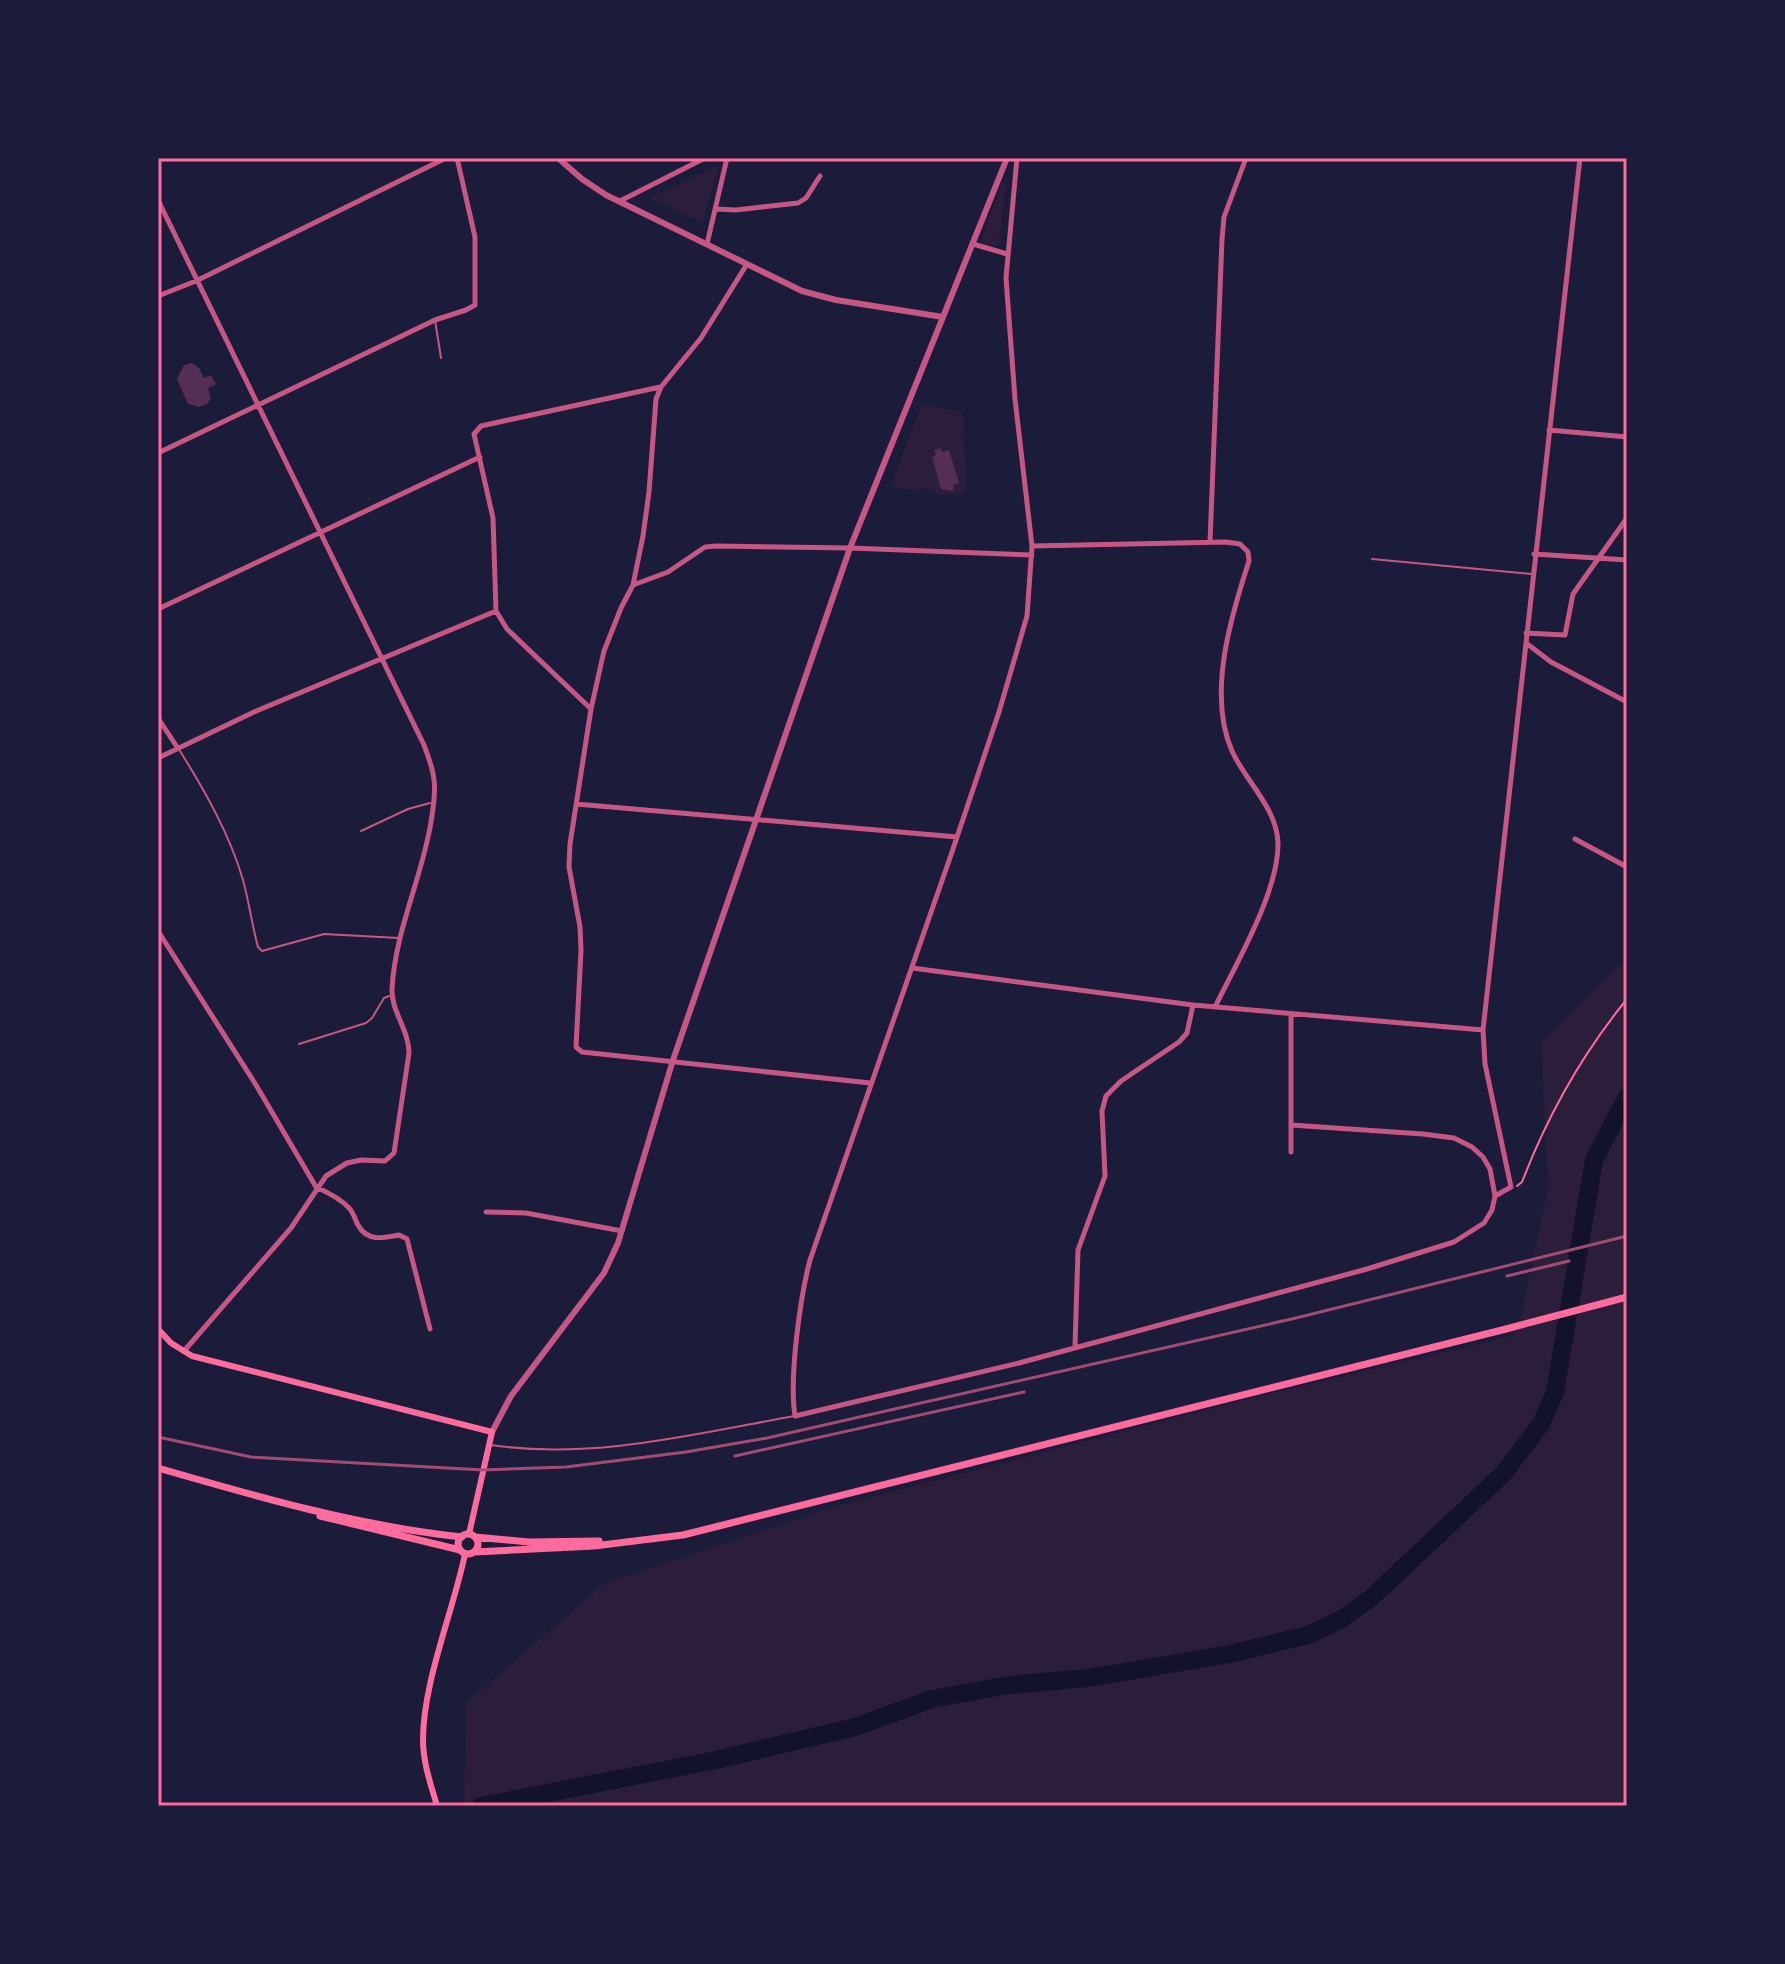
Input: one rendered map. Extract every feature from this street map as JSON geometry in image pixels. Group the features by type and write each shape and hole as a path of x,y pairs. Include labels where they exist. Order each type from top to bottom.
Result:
{"main road":[{"path":"158,1468 376,1531 467,1552 613,1543 683,1535 1627,1297"},
{"path":"158,1329 184,1352 218,1363 492,1432 469,1536 458,1544 467,1552"},
{"path":"280,1503 377,1525 529,1542 613,1543"},
{"path":"437,1806 424,1757 424,1722 429,1692 467,1552 478,1545 469,1536"}],"street":[{"path":"158,296 196,281 446,158"},
{"path":"158,453 435,320 475,305 475,237 457,158"},
{"path":"558,158 592,187 619,202 815,296 943,317"},
{"path":"619,202 705,158"},
{"path":"707,244 727,158"},
{"path":"492,1432 511,1396 604,1273 622,1231 673,1060 758,822 850,548 1007,158"},
{"path":"1017,158 1007,254 1007,288 1015,399 1032,546 1029,601 1023,634 957,837 870,1083 805,1280 794,1386 795,1416 1019,1363 1367,1269 1454,1242 1484,1223 1492,1210 1495,1196 1490,1169 1472,1147 1454,1138 1291,1125"},
{"path":"1210,542 1224,217 1246,158"},
{"path":"1495,1196 1513,1187 1485,1064 1483,1030 1580,158"},
{"path":"716,209 736,210 798,203 806,198 820,176"},
{"path":"158,200 424,745 434,777 434,802 426,845 401,938 392,995 409,1039 394,1153 385,1161 347,1163 326,1176 291,1228 184,1352"},
{"path":"973,244 1007,254"},
{"path":"747,264 701,338 661,387 656,399 649,492 633,585 604,651 576,804 569,867 580,927 578,1051 870,1083"},
{"path":"591,709 507,629 496,611 493,518 475,430 523,416 661,387"},
{"path":"1549,430 1627,437"},
{"path":"158,609 480,457"},
{"path":"1526,633 1565,635 1573,594 1627,518"},
{"path":"1032,546 1210,542 1240,544 1248,552 1249,561 1229,627 1223,721 1232,752 1273,819 1278,845 1276,862 1250,935 1215,1007"},
{"path":"633,585 668,572 705,547 850,548 1032,555"},
{"path":"1534,554 1627,560"},
{"path":"158,758 177,747 496,611"},
{"path":"1525,643 1551,662 1627,702"},
{"path":"158,718 177,747"},
{"path":"576,804 957,837"},
{"path":"1575,839 1627,867"},
{"path":"158,931 256,1085 316,1187 349,1208 363,1232 369,1236 404,1236 430,1329"},
{"path":"912,968 1193,1005 1483,1030"},
{"path":"1075,1346 1078,1250 1105,1176 1102,1111 1106,1096 1121,1081 1179,1042 1187,1033 1193,1005"},
{"path":"1291,1014 1291,1152"},
{"path":"486,1212 526,1213 622,1231"}],"lane":[{"path":"435,320 441,358"},
{"path":"1372,559 1532,574"},
{"path":"177,747 199,782 234,855 258,947 262,951 324,934 401,938"},
{"path":"361,831 408,809 434,802"},
{"path":"299,1044 366,1023 384,998 392,995"},
{"path":"489,1445 555,1450 637,1444 795,1416"}],"path":[{"path":"1513,1187 1522,1182 1541,1133 1555,1108 1610,1020 1627,999"}],"shaded area":[{"path":"719,165 703,223 649,198"},
{"path":"1002,183 1006,184 998,247 980,242"},
{"path":"922,403 963,413 967,493 938,496 934,490 915,492 891,485"},
{"path":"1627,958 1627,1806 464,1806 466,1703 605,1583 833,1507 1256,1397 1512,1336 1522,1312 1548,1188 1541,1042"}],"building":[{"path":"192,363 204,378 211,375 216,384 208,388 211,398 207,404 199,407 188,404 177,379 184,365"},
{"path":"941,448 942,452 949,450 959,483 954,484 953,491 941,489 932,457 936,455 934,450"}],"waterway":[{"path":"481,1806 716,1760 855,1727 932,1699 1009,1685 1088,1678 1230,1654 1308,1635 1340,1620 1371,1598 1503,1474 1541,1424 1555,1392 1594,1160 1627,1097"}],"railway":[{"path":"158,1437 251,1457 483,1470 566,1467 686,1452 767,1438 1296,1318 1627,1236"},
{"path":"1507,1276 1569,1261"},
{"path":"735,1456 1024,1392"}]}
